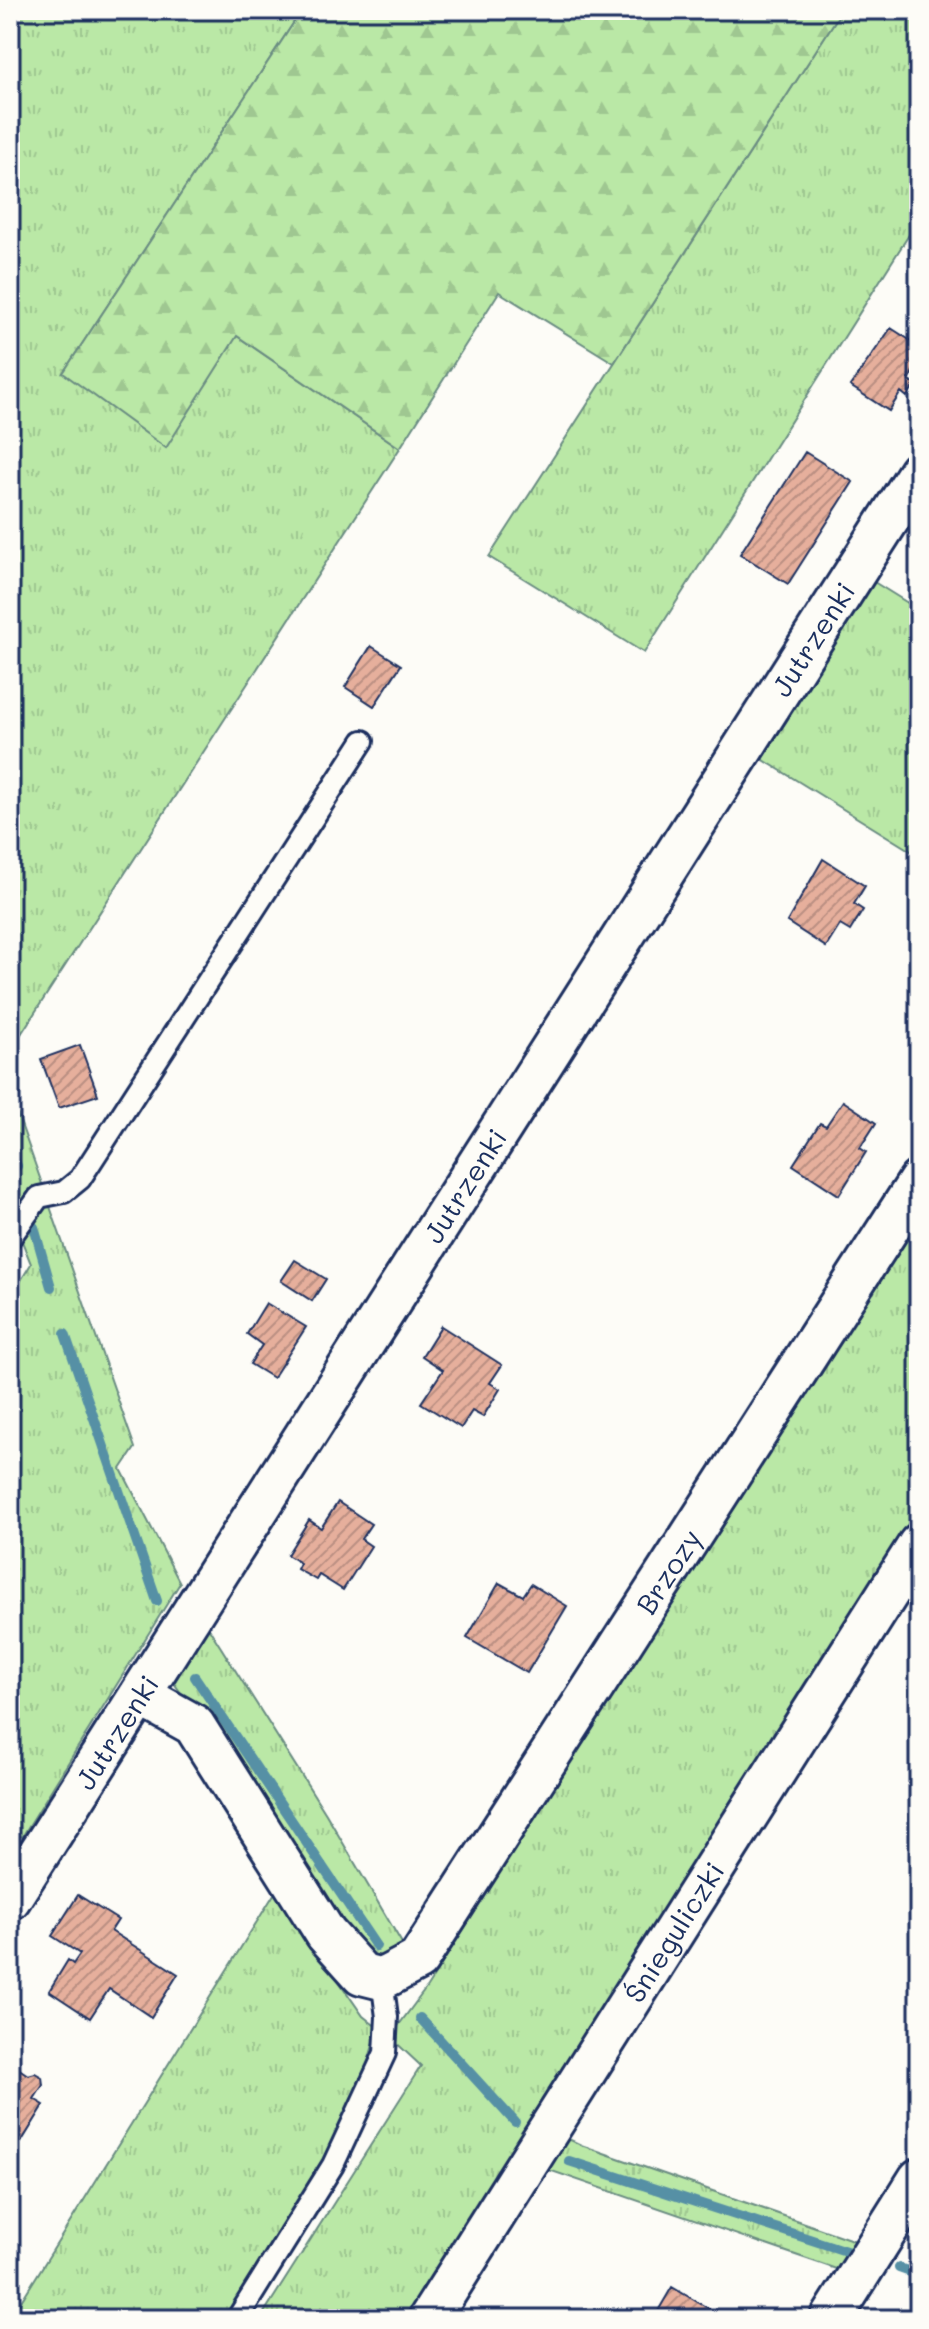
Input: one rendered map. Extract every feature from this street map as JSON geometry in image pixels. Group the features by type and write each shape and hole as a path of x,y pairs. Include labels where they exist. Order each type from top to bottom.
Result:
{"street":[{"name":"Jutrzenki","path":"10,1899 919,472"},
{"name":"Brzozy","path":"382,1979 418,1960 919,1181"},
{"name":"Śnieguliczki","path":"429,2319 919,1544"},
{"path":"142,1696 194,1725 326,1934 362,1974 382,1979"},
{"path":"831,2319 919,2179"}],"lane":[{"path":"10,1238 39,1197 64,1192 80,1179 363,741"},
{"path":"237,2319 333,2165 385,2053 387,2017 382,1979"}],"green space":[{"path":"10,10 302,10 63,373 237,336 400,448 10,1051"},
{"path":"302,10 842,10 614,363 499,292 400,448 237,336 166,448 63,373"},
{"path":"842,10 919,10 919,219 644,653 489,557"},
{"path":"874,582 919,610 919,856 762,759"},
{"path":"10,1093 135,1448 121,1469 180,1583 22,1837 10,1830 10,1298 31,1264 10,1211"},
{"path":"919,1214 919,1507 406,2319 260,2319 421,2066 390,2037 427,1987"},
{"path":"208,1627 326,1814 403,1945 393,1952 377,1956 360,1950 174,1683"},
{"path":"276,1891 363,2016 378,2028 361,2086 325,2158 226,2319 10,2319"},
{"path":"560,2135 864,2244 845,2272 543,2168"}],"building":[{"path":"891,328 919,346 919,358 909,381 915,384 907,397 901,392 889,411 850,386"},
{"path":"805,452 853,482 788,584 740,554"},
{"path":"371,646 401,665 374,706 345,687"},
{"path":"823,859 865,886 854,904 863,910 850,931 840,925 826,947 787,922"},
{"path":"80,1045 98,1095 59,1108 41,1059"},
{"path":"843,1101 876,1123 860,1148 866,1152 839,1195 793,1165 820,1123 826,1126"},
{"path":"295,1260 326,1279 312,1301 281,1281"},
{"path":"266,1303 306,1327 273,1378 250,1364 262,1345 247,1334"},
{"path":"441,1326 502,1365 490,1383 500,1389 483,1417 472,1411 461,1428 421,1403 443,1370 422,1356"},
{"path":"338,1502 371,1524 361,1539 371,1546 343,1590 319,1575 316,1580 297,1569 300,1563 287,1555 309,1520 321,1528"},
{"path":"499,1583 523,1596 531,1584 567,1606 527,1673 467,1638"},
{"path":"78,1895 118,1920 111,1931 178,1974 151,2017 109,1989 90,2018 49,1991 68,1960 73,1964 80,1954 52,1936"},
{"path":"12,2064 28,2075 35,2073 42,2077 43,2085 34,2099 44,2105 20,2144 10,2137"},
{"path":"10,2137 20,2144 10,2160"},
{"path":"672,2287 711,2310 705,2319 655,2316"}],"waterway":[{"path":"10,1149 17,1166"},
{"path":"34,1227 51,1287"},
{"path":"65,1334 157,1601"},
{"path":"195,1677 376,1946"},
{"path":"420,2018 515,2122"},
{"path":"569,2161 849,2252"},
{"path":"899,2268 919,2275"}]}
